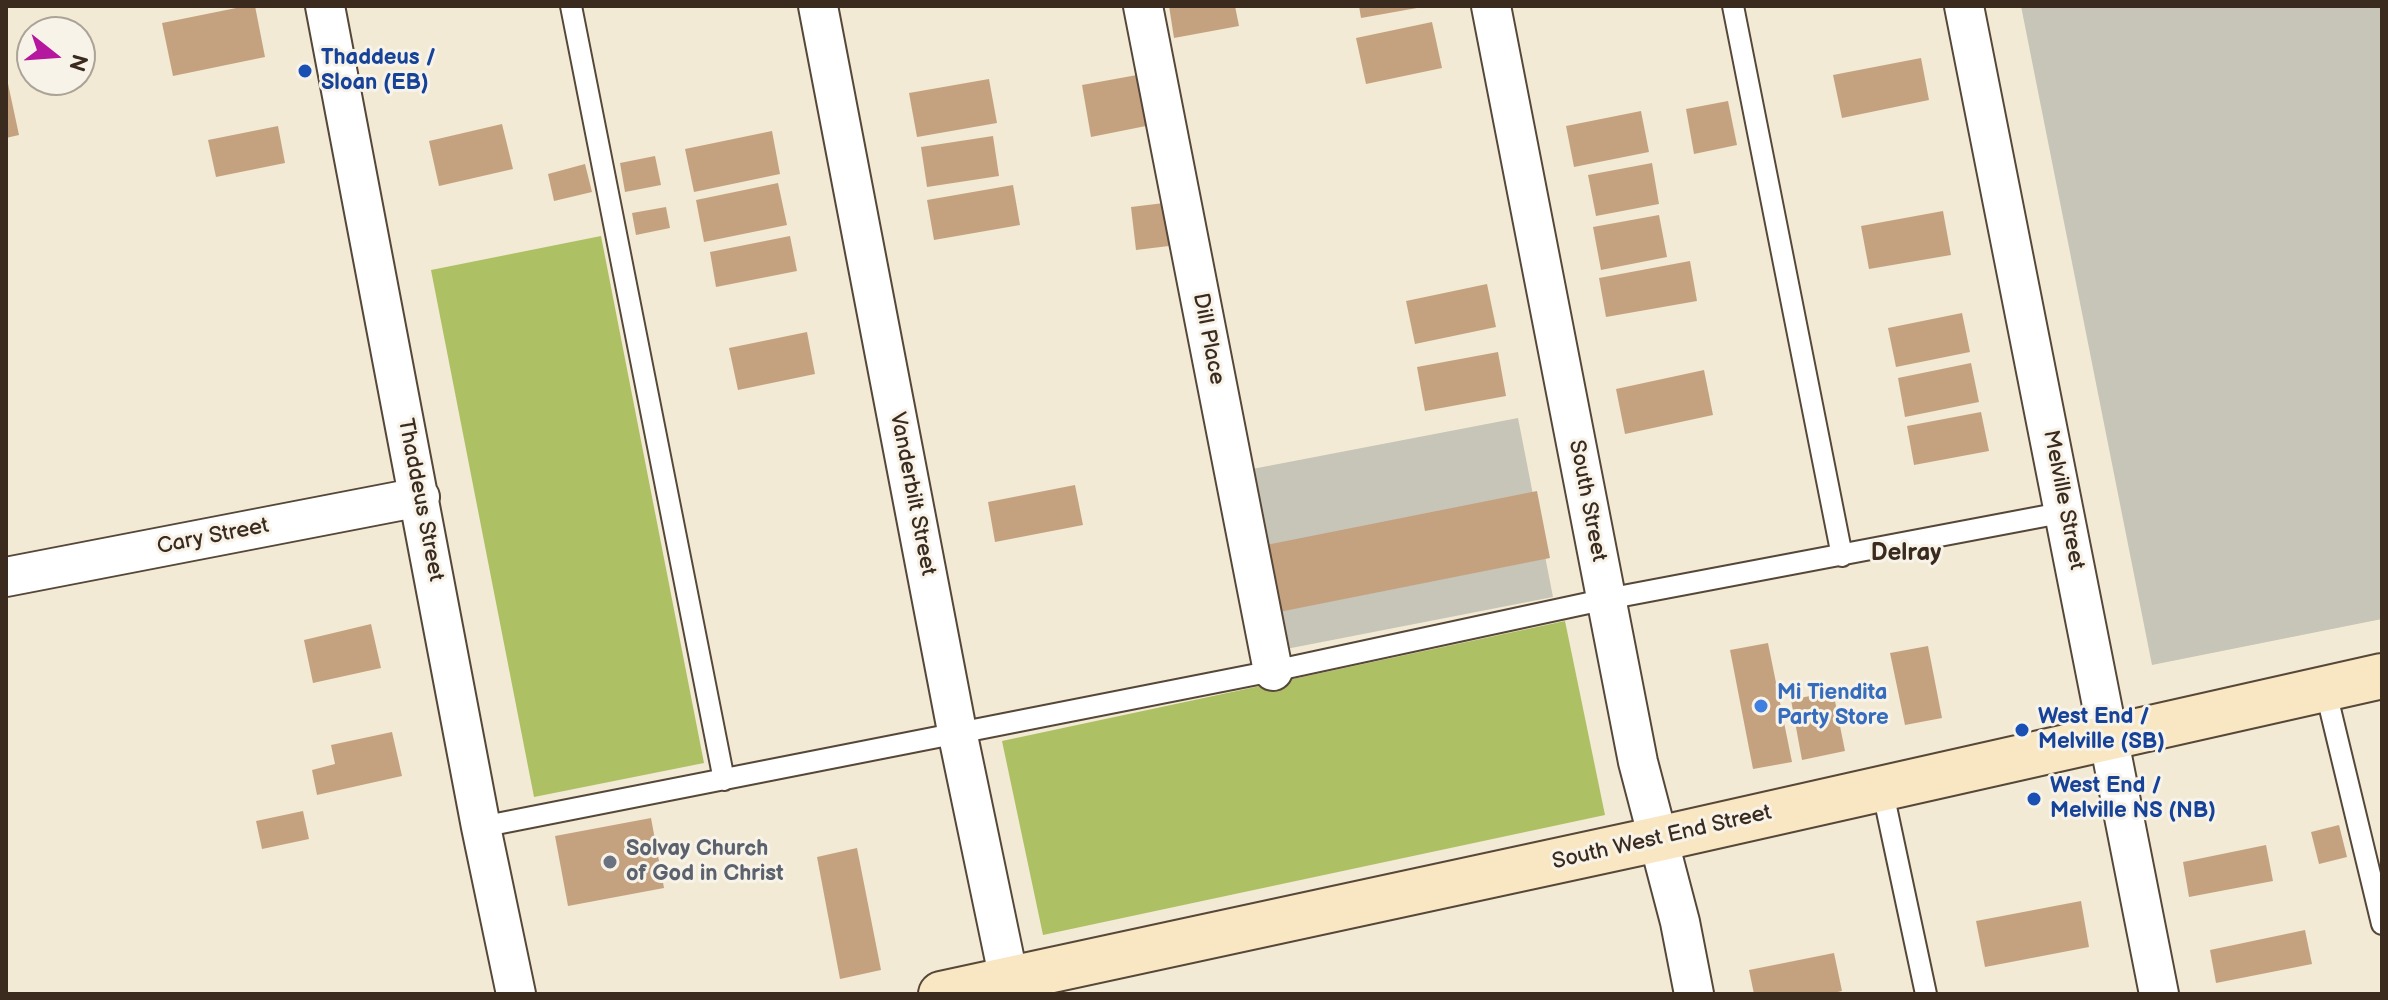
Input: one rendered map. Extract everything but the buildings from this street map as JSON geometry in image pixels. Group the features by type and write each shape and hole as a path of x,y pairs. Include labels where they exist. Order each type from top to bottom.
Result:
{"street":[{"name":"Thaddeus Street","path":"325,6 481,827 516,994"},
{"name":"Vanderbilt Street","path":"818,6 957,731 1009,980"},
{"name":"Dill Place","path":"1143,6 1273,671"},
{"name":"South Street","path":"1491,6 1638,762 1680,922 1694,994"},
{"name":"Melville Street","path":"1964,6 2159,994"},
{"name":"Cary Street","path":"6,577 420,497"},
{"name":"South West End Street","path":"941,994 1658,839 2382,676"}],"lane":[{"path":"571,6 724,780"},
{"path":"1733,6 1842,556"},
{"path":"481,827 1273,671 1607,599 2066,512"},
{"path":"2325,688 2382,924"},
{"path":"1882,788 1926,994"}],"shaded area":[{"path":"2021,6 2382,6 2382,619 2152,665"},
{"path":"1518,418 1553,597 1281,650 1247,470"}],"green space":[{"path":"601,236 704,763 534,797 431,270"},
{"path":"1565,621 1605,815 1043,935 1002,741"}],"place":[{"name":"Thaddeus / Sloan (EB)","path":"305,71"},
{"name":"Mi Tiendita Party Store","path":"1761,706"},
{"name":"West End / Melville (SB)","path":"2022,730"},
{"name":"West End / Melville NS (NB)","path":"2034,799"},
{"name":"Solvay Church of God in Christ","path":"610,862"}],"district":[{"name":"Delray","path":"1906,554"}]}
